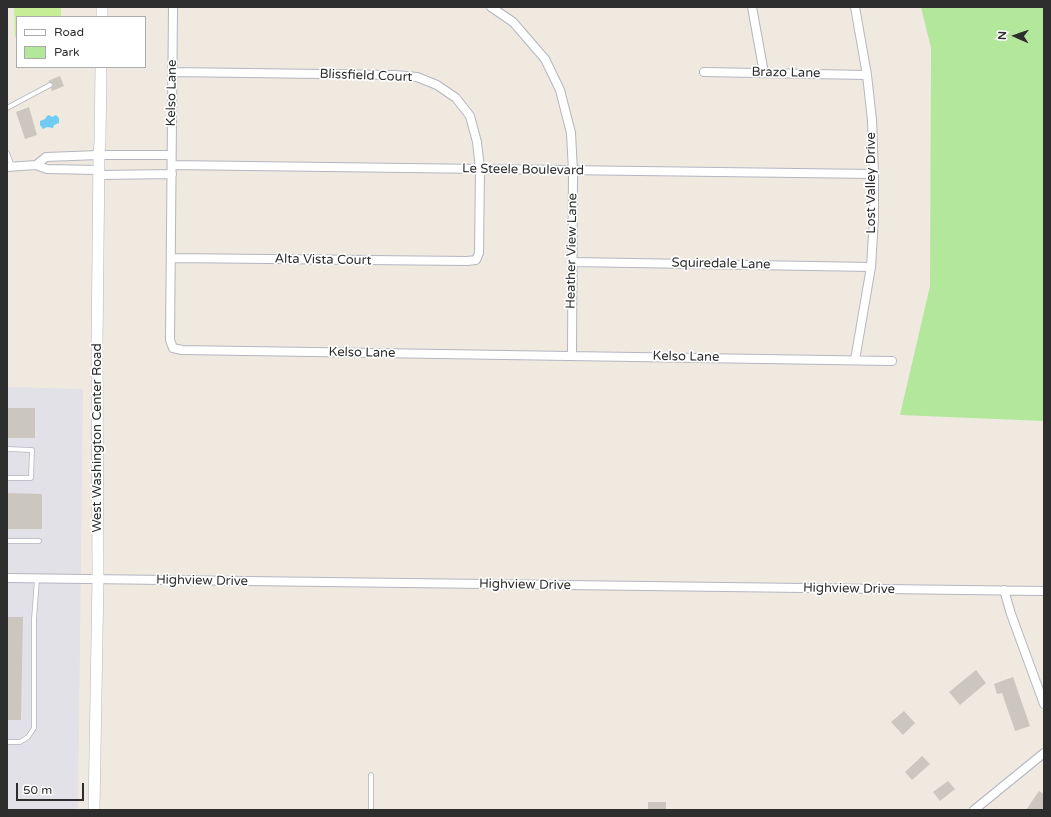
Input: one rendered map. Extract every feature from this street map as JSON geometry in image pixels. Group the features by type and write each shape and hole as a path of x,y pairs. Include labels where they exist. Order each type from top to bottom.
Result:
{"main road":[{"name":"West Washington Center Road","path":"94,810 98,579 97,338 101,68"}],"street":[{"name":"Kelso Lane","path":"173,7 170,340 173,348 182,350 892,361"},
{"name":"Heather View Lane","path":"490,7 513,22 545,59 560,90 571,133 573,171 572,355"},
{"path":"752,7 764,73"},
{"name":"Lost Valley Drive","path":"855,7 867,75 872,120 874,174 874,218 871,267 855,360"},
{"name":"Blissfield Court","path":"173,72 395,75 417,77 437,85 456,98 470,116 477,142 480,169 479,253 476,260"},
{"name":"Brazo Lane","path":"704,72 867,75"},
{"path":"36,165 46,157 172,155"},
{"path":"9,166 36,165 47,169 172,174"},
{"name":"Le Steele Boulevard","path":"172,165 874,174"},
{"name":"Alta Vista Court","path":"171,258 476,260"},
{"name":"Squiredale Lane","path":"572,262 871,267"},
{"name":"Highview Drive","path":"7,578 1044,591"},
{"path":"1004,590 1011,614 1044,704"},
{"path":"974,810 1044,753"}],"lane":[{"path":"7,108 50,85"},
{"path":"7,153 9,166"},
{"path":"7,449 32,450 31,478 7,478"},
{"path":"7,541 39,541"},
{"path":"7,742 20,742 28,737 34,728 34,619 37,578"},
{"path":"370,775 371,810"}],"shaded area":[{"path":"7,387 83,389 78,810 7,810"}],"green space":[{"path":"14,7 61,7 61,16 16,16 15,37"},
{"path":"921,7 1044,7 1044,421 900,415 930,286 931,48"}],"water":[{"path":"49,115 52,117 56,115 59,118 59,123 54,125 53,128 47,127 43,129 40,125 40,121"}],"building":[{"path":"60,76 64,86 52,91 51,88 53,84 48,81"},
{"path":"29,107 37,135 25,139 16,112"},
{"path":"7,408 35,408 35,438 7,438"},
{"path":"7,493 42,494 42,529 7,529"},
{"path":"7,617 23,617 21,720 7,720"},
{"path":"976,670 986,683 960,705 949,692"},
{"path":"1013,677 1030,726 1015,731 1002,693 997,694 994,684"},
{"path":"904,711 915,723 903,735 891,722"},
{"path":"922,756 930,764 912,780 905,772"},
{"path":"948,781 955,789 940,801 933,792"},
{"path":"1039,791 1044,794 1044,810 1026,810"},
{"path":"648,802 666,802 666,810 648,810"}]}
